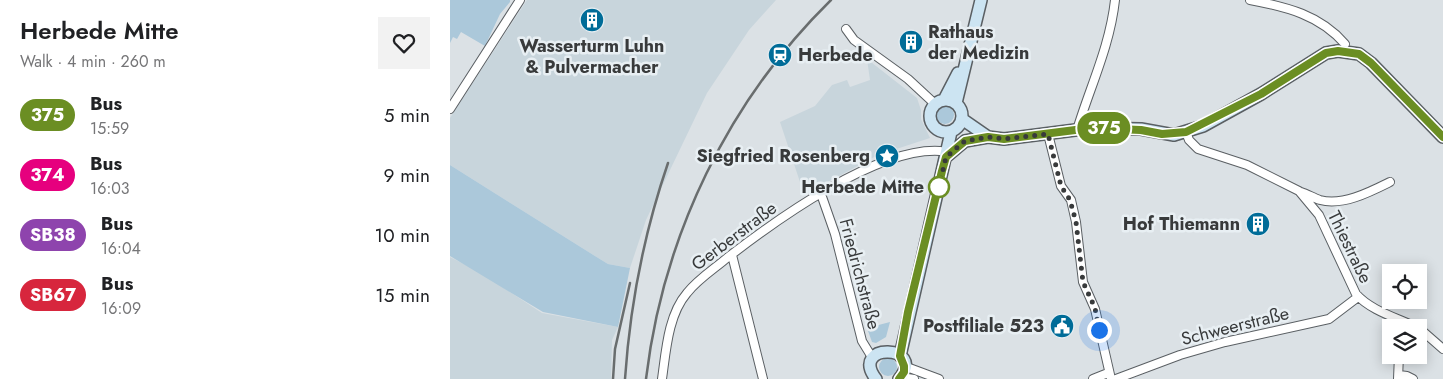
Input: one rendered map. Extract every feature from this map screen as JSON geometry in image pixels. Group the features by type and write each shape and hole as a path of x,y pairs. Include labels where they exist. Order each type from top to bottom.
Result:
{"main road":[{"path":"943,154 956,127 961,111 956,103 981,0"},
{"path":"876,379 871,370 873,359 880,352 899,366 908,312 942,171 943,154 939,131 931,124 930,113 940,102 970,44"},
{"path":"939,131 956,127 984,137 1004,139 1077,130 1119,128 1162,134 1186,132 1261,94 1315,58 1338,51 1359,54 1371,63 1443,137"},
{"path":"940,102 956,103"},
{"path":"943,154 965,141 984,137"}],"street":[{"path":"450,109 520,0"},
{"path":"1077,130 1082,110 1104,56 1115,0"},
{"path":"1250,0 1289,8 1318,20 1333,30 1345,44"},
{"path":"846,29 854,40 940,102"},
{"name":"Thiestraße","path":"1186,132 1189,140 1198,149 1247,165 1321,200 1347,199 1368,193 1390,182"},
{"path":"1048,134 1061,186 1070,200 1074,215 1083,282 1095,308 1110,376 1093,379"},
{"name":"Gerberstraße","path":"662,379 675,314 686,293 775,220 885,161 907,154 943,154"},
{"name":"Thiestraße","path":"1299,191 1319,215 1358,297 1394,319"},
{"name":"Friedrichstraße","path":"822,194 835,234 862,341 873,359"},
{"path":"732,255 763,379"},
{"name":"Schweerstraße","path":"1116,379 1180,355 1225,342 1329,319 1358,297"},
{"name":"Thiestraße","path":"1427,336 1443,349"},
{"path":"1399,364 1398,377 1407,376 1413,379"},
{"path":"899,366 914,379"},
{"path":"899,366 939,379"}],"shaded area":[{"path":"450,0 510,0 510,2 500,14 485,46 461,32 457,39 453,37 450,43"},
{"path":"527,0 776,0 749,30 707,93 646,220 630,268 608,264 450,165 450,118"},
{"path":"867,59 917,98 921,110 921,119 930,138 878,155 813,190 808,180 800,182 780,122 815,106 832,85 847,80 850,87 870,80"},
{"path":"945,106 951,109 954,115 951,121 945,124 939,121 936,115 939,109"},
{"path":"450,165 608,264 630,268 618,327 543,312 450,256"},
{"path":"450,257 478,271 542,313 618,327 612,340 611,379 450,379"},
{"path":"890,322 886,337 876,343 872,342 867,328"},
{"path":"884,358 892,358 897,363 895,374 884,376 879,371 879,363"}],"railway":[{"path":"646,379 655,326 668,274 685,223 706,174 732,127 761,82 794,39 831,0"},
{"path":"625,379 630,324 639,270 659,189 668,163"},
{"path":"613,379 615,349 630,283"}],"bus line":[{"name":"375","path":"899,379 904,372 903,360 900,356 908,312 942,171 946,157 965,141 988,137 1004,139 1091,128 1119,128 1174,135 1203,126 1261,94 1315,58 1326,53 1338,51 1359,54 1371,63 1417,108 1443,137"}],"place":[{"name":"Wasserturm Luhn & Pulvermacher","path":"592,20"},
{"name":"Rathaus der Medizin","path":"911,42"},
{"name":"Herbede","path":"780,55"},
{"name":"Siegfried Rosenberg","path":"887,156"},
{"name":"Herbede Mitte","path":"939,187"},
{"name":"Hof Thiemann","path":"1258,224"},
{"name":"Postfiliale 523","path":"1062,326"}],"route":[{"path":"939,187 946,157 965,141 988,137 1004,139 1048,134 1061,186 1070,200 1076,222 1083,282 1095,308 1099,330"}]}
